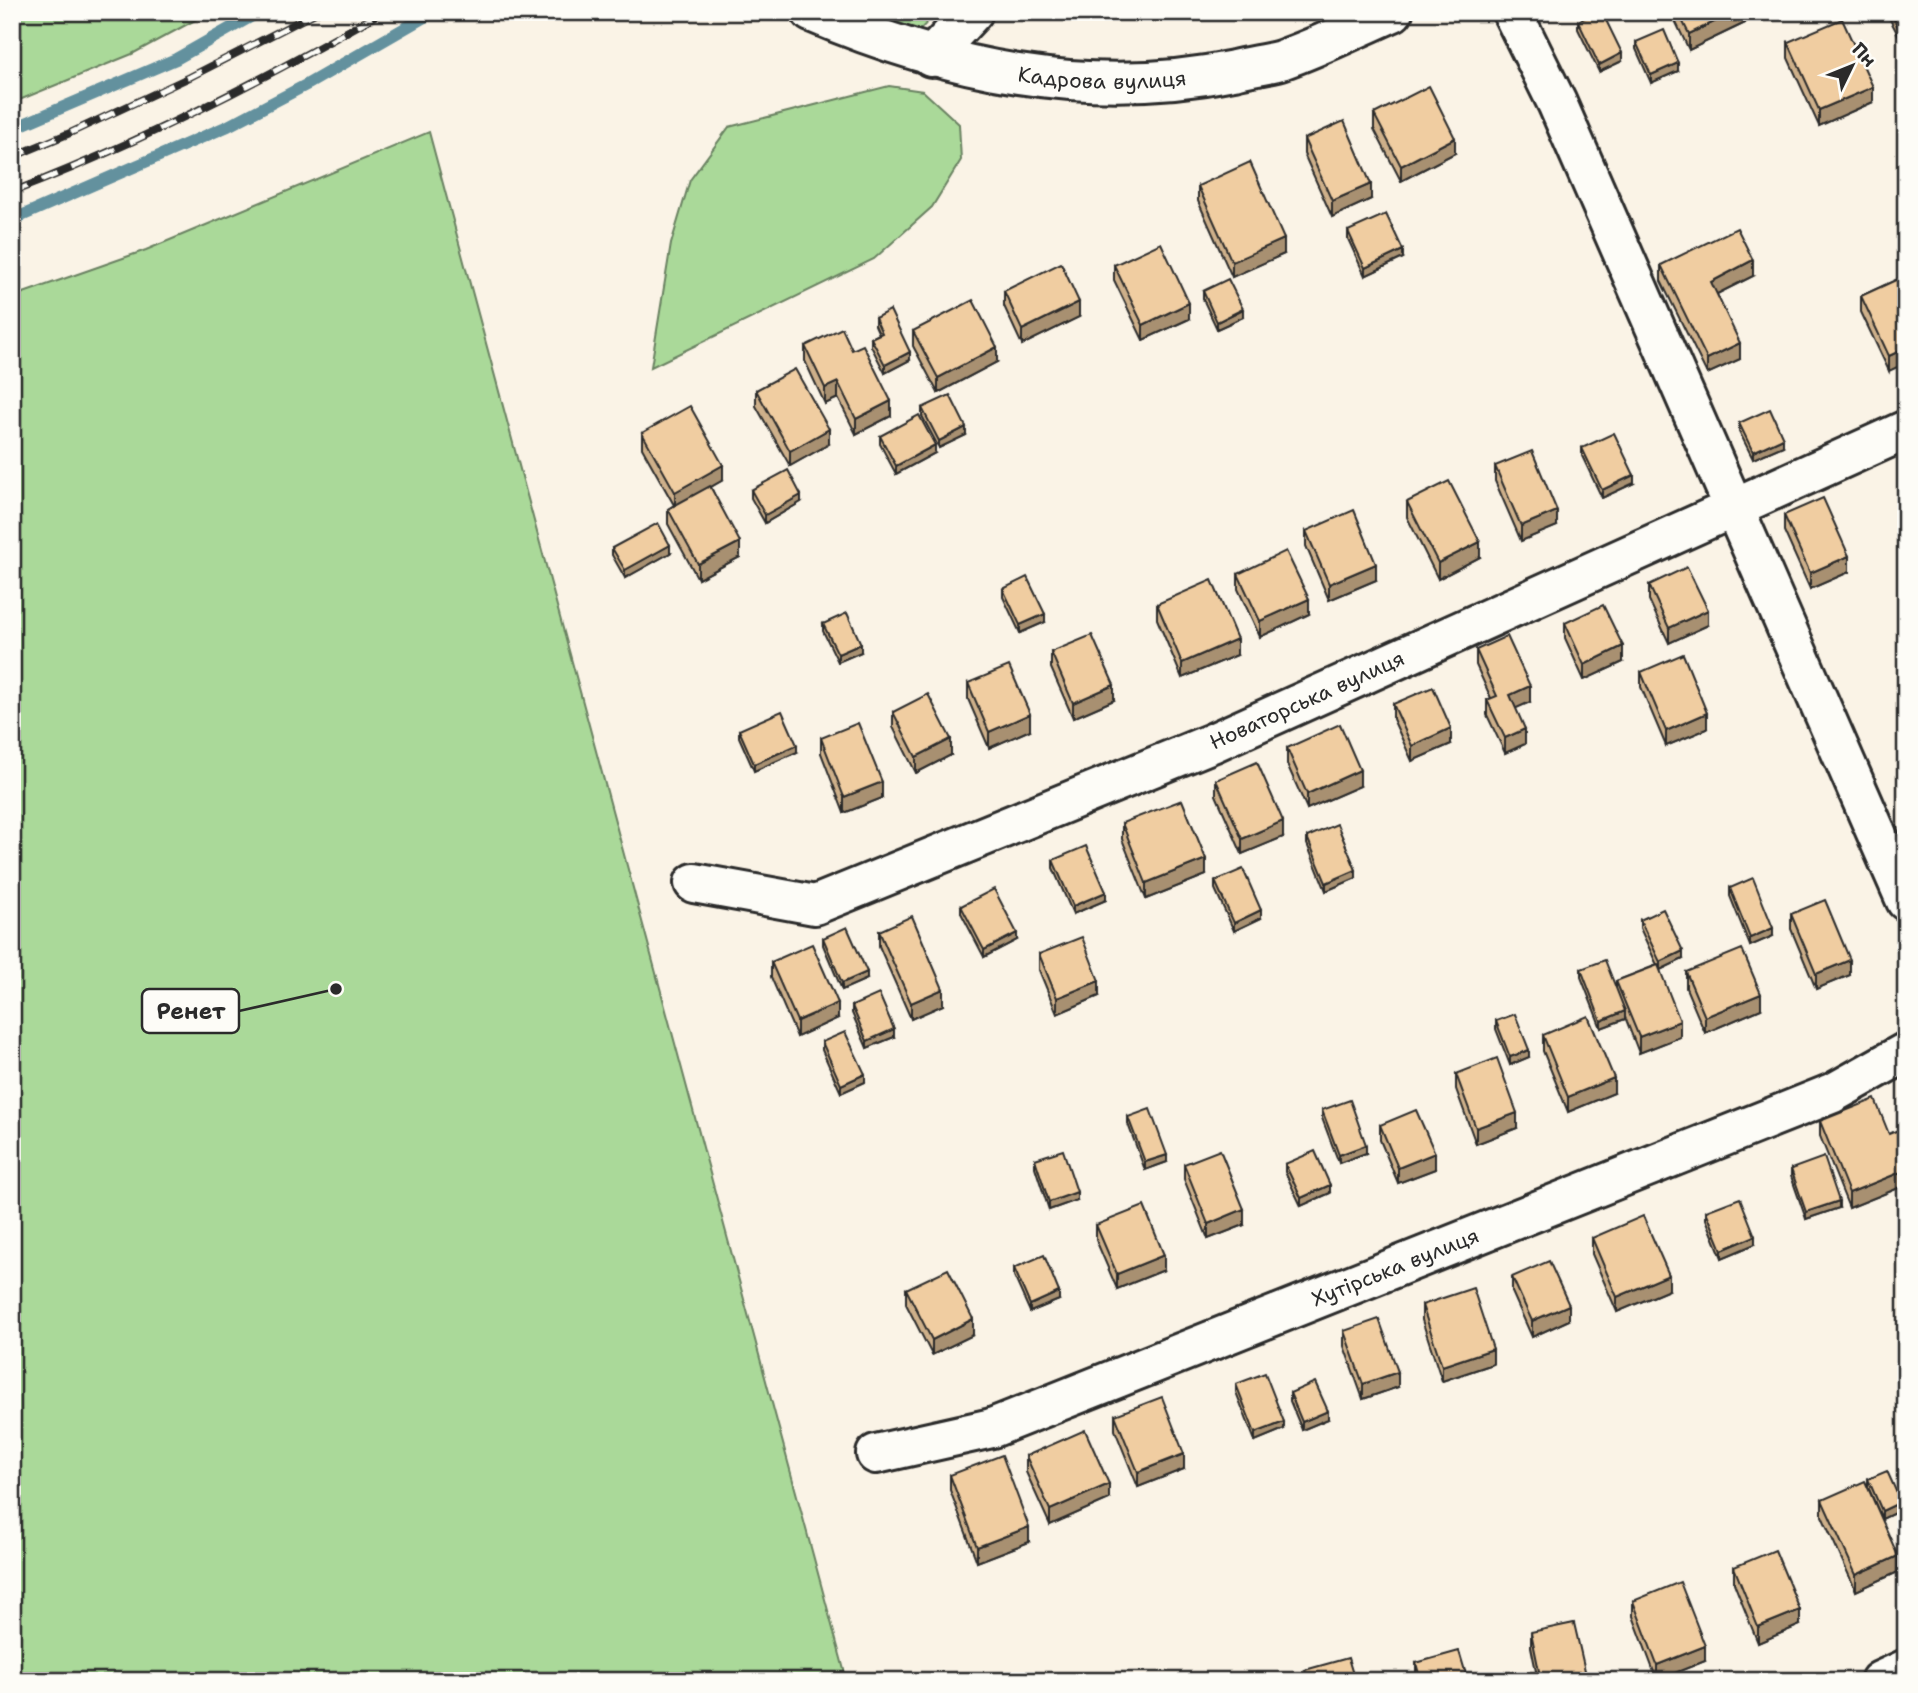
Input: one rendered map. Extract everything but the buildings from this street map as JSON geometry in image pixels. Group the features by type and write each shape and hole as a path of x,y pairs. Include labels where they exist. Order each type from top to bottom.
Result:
{"street":[{"name":"Кадрова вулиця","path":"811,12 867,36 931,57 1003,73 1144,82 1209,75 1281,60 1393,12"},
{"path":"931,57 973,12"},
{"path":"1512,12 1557,103 1906,901"},
{"name":"Новаторська вулиця","path":"694,883 815,905 1212,743 1906,430"},
{"name":"Хутірська вулиця","path":"876,1454 992,1428 1833,1093 1906,1052"},
{"path":"1880,1681 1906,1669"}],"green space":[{"path":"12,12 210,12 132,54 12,103"},
{"path":"872,12 937,12 916,34"},
{"path":"889,86 923,91 959,124 961,160 932,207 874,259 651,367 671,244 690,180 729,127"},
{"path":"429,132 847,1681 12,1681 12,297 146,250"}],"waterway":[{"path":"12,129 176,59 259,12"},
{"path":"12,220 228,126 308,84 433,12"}],"railway":[{"path":"12,157 190,77 317,12"},
{"path":"12,192 107,153 200,109 382,12"}],"place":[{"name":"Ренет","path":"336,989"}]}
